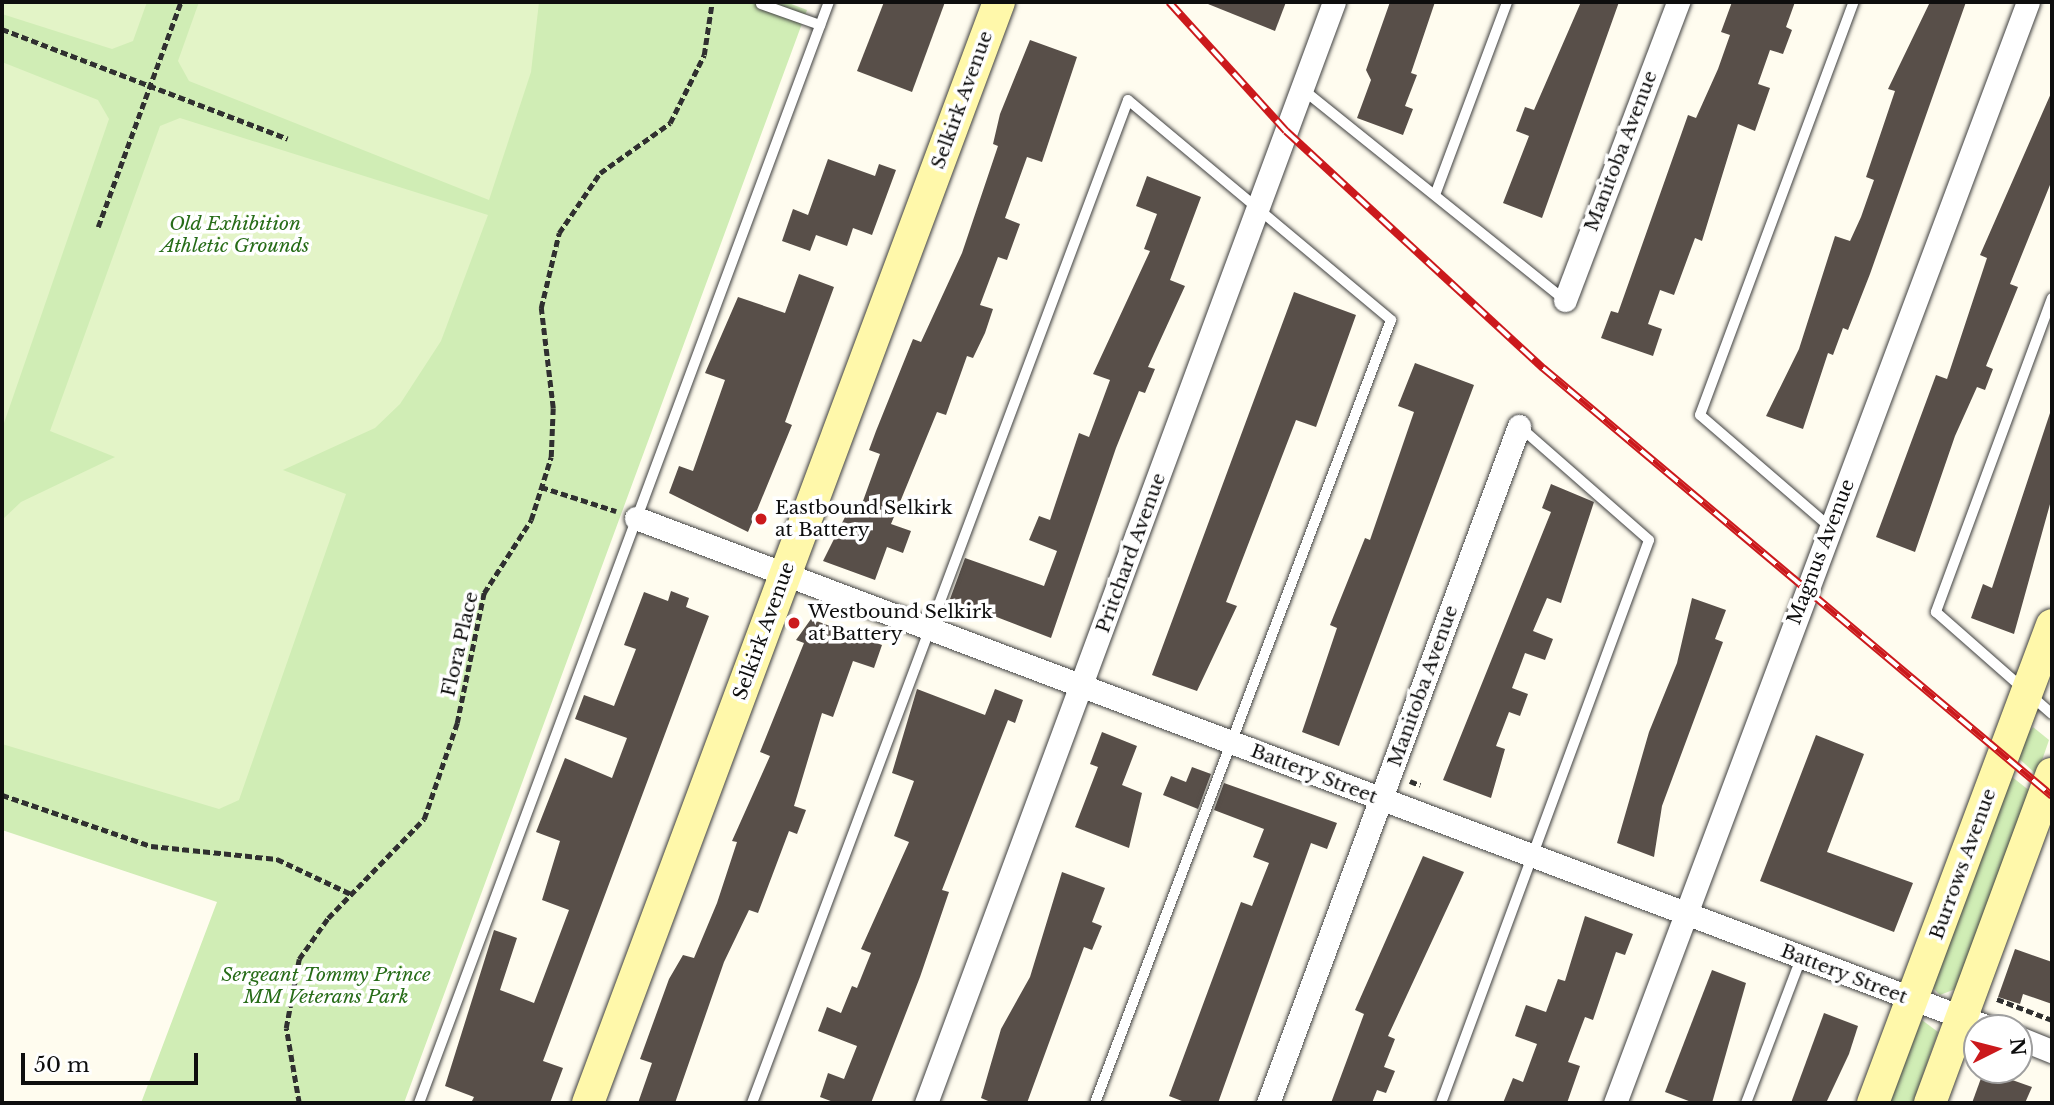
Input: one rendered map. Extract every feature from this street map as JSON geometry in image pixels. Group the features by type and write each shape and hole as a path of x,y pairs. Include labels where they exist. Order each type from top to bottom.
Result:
{"main road":[{"name":"Selkirk Avenue","path":"588,1103 999,2"},
{"name":"Burrows Avenue","path":"1873,1103 2052,625"},
{"path":"1980,1014 2052,774"},
{"path":"1930,1103 1963,1047"}],"street":[{"name":"Pritchard Avenue","path":"926,1103 1083,686 1334,2"},
{"name":"Manitoba Avenue","path":"1565,300 1678,2"},
{"name":"Magnus Avenue","path":"1615,1103 2028,2"},
{"name":"Manitoba Avenue","path":"1268,1103 1519,426"},
{"name":"Battery Street","path":"636,519 1963,1018"},
{"path":"2033,1044 2052,1051"}],"lane":[{"path":"419,1103 829,2"},
{"path":"1435,195 1507,2"},
{"path":"1831,528 1700,415 1854,2"},
{"path":"761,4 820,25"},
{"path":"1301,88 1565,300"},
{"path":"752,1103 1128,100 1391,320 1096,1103"},
{"path":"2052,298 1936,612 2052,714"},
{"path":"1441,1103 1649,540 1519,426"},
{"path":"1746,1103 1801,958"}],"path":[{"path":"98,227 181,2"},
{"name":"Flora Place","path":"299,1103 286,1028 299,959 424,818 457,723 484,593 530,520 551,457 553,408 541,308 559,233 600,173 670,123 704,55 712,2"},
{"path":"2,29 288,139"},
{"path":"541,487 636,519"},
{"path":"2,796 151,846 277,859 353,895"},
{"path":"1993,998 2052,1020"}],"green space":[{"path":"2,2 786,2 807,10 404,1103 141,1103 217,902 2,830"},
{"path":"2,2 147,2 133,41 112,49 2,14"},
{"path":"199,2 539,2 531,72 489,200 189,81 178,61"},
{"path":"2,62 98,100 109,119 3,426"},
{"name":"Old Exhibition Athletic Grounds","path":"180,118 488,215 441,341 400,404 375,428 283,470 346,494 239,800 219,809 2,744 2,520 21,502 115,457 50,431 160,126"},
{"path":"2033,727 2049,740 2037,775 2014,754"},
{"path":"2007,773 2030,791 1958,988 1940,995 1931,986"},
{"path":"1922,1020 1938,1032 1913,1103 1885,1103"}],"building":[{"path":"884,2 945,2 912,92 857,71"},
{"path":"1203,2 1286,2 1275,31"},
{"path":"1390,2 1435,2 1411,73 1417,75 1405,106 1413,109 1403,135 1357,118 1371,80 1366,70"},
{"path":"1581,2 1619,2 1542,218 1503,203 1529,136 1516,131 1525,107 1534,110"},
{"path":"1732,2 1795,2 1786,27 1792,30 1783,54 1770,50 1758,84 1770,88 1755,131 1738,124 1702,241 1695,238 1674,295 1660,290 1648,324 1662,329 1653,356 1601,338 1611,311 1618,313 1688,115 1696,118 1718,69 1730,35 1721,32"},
{"path":"1930,2 1966,2 1870,274 1848,330 1843,328 1833,355 1828,353 1803,429 1766,416 1799,349 1835,236 1850,241 1861,217 1874,180 1866,177 1895,91 1888,89"},
{"path":"1030,40 1077,57 1042,162 1027,157 1005,218 1020,224 1007,260 998,257 980,305 993,309 985,333 973,358 967,356 946,415 937,412 891,524 911,531 903,553 887,547 875,580 823,561 849,509 859,512 880,454 869,450 876,431 913,339 921,342 962,253 998,146 993,144 1000,114"},
{"path":"2052,91 2052,180 2010,284 2018,287 1986,366 1993,369 1985,390 1977,387 1955,436 1915,552 1876,537 1936,375 1947,379 1987,258 1980,255"},
{"path":"828,159 875,176 879,164 896,170 872,235 853,228 847,246 816,235 810,251 782,241 793,209 808,215"},
{"path":"1147,176 1201,197 1170,280 1185,286 1148,367 1155,369 1145,393 1139,391 1116,448 1051,638 950,599 965,558 1044,586 1057,551 1029,540 1039,516 1050,520 1079,433 1089,437 1110,380 1093,374 1150,251 1144,249 1157,214 1136,206"},
{"path":"799,274 834,287 785,422 792,425 748,532 669,493 679,466 693,471 725,380 705,373 738,297 785,313"},
{"path":"1294,292 1356,315 1316,427 1296,420 1226,602 1237,606 1197,691 1152,675"},
{"path":"1415,363 1474,385 1339,746 1302,732 1337,628 1330,625 1365,538 1370,540 1414,412 1398,406"},
{"path":"2050,413 2052,497 2014,634 1971,618 1983,584 1992,588"},
{"path":"1551,484 1594,502 1561,603 1547,598 1533,631 1553,639 1545,660 1525,653 1512,688 1528,694 1520,716 1509,712 1496,746 1505,749 1491,798 1443,780 1551,512 1542,508"},
{"path":"671,591 689,598 686,607 709,616 543,1061 563,1068 550,1103 471,1103 474,1097 445,1086 494,930 517,938 500,990 534,1003 569,910 542,900 560,841 536,832 565,758 612,778 627,738 575,719 584,695 614,706 636,649 624,645 644,592 668,601"},
{"path":"1692,598 1726,610 1715,639 1723,642 1662,806 1654,857 1617,843 1649,732 1677,663"},
{"path":"811,619 882,645 874,668 853,661 833,717 822,713 794,806 806,810 797,834 789,831 758,913 749,910 724,962 675,1103 638,1103 652,1063 640,1059 669,979 683,955 694,958 717,903 737,842 732,841 770,756 760,752 804,643 796,640"},
{"path":"917,689 985,715 995,689 1023,700 1015,723 1008,720 942,890 949,892 920,977 871,1103 836,1103 820,1097 828,1073 844,1079 857,1046 818,1031 827,1007 841,1013 852,986 857,988 871,953 861,949 909,842 894,836 914,781 892,773"},
{"path":"1102,732 1137,746 1122,785 1142,793 1129,848 1075,827 1098,767 1090,764"},
{"path":"1816,735 1864,754 1827,852 1913,883 1894,932 1760,881"},
{"path":"1192,767 1211,774 1198,809 1163,795 1171,776 1186,782"},
{"path":"1224,783 1337,823 1327,849 1311,843 1218,1103 1187,1103 1169,1096 1241,902 1252,906 1269,863 1253,857 1264,829 1214,810"},
{"path":"1423,856 1464,872 1388,1036 1395,1039 1384,1067 1395,1071 1386,1093 1377,1090 1372,1103 1331,1103 1364,1014 1355,1010"},
{"path":"1062,872 1105,888 1092,922 1102,926 1092,950 1084,947 1027,1103 993,1103 981,1098 1001,1029 1030,977"},
{"path":"1585,916 1633,934 1625,955 1616,952 1593,1020 1585,1017 1568,1062 1580,1066 1567,1103 1503,1103 1513,1078 1523,1082 1537,1044 1515,1036 1526,1005 1546,1012 1558,979 1565,981"},
{"path":"2015,949 2052,962 2052,1004 2023,994 2020,1004 1998,997"},
{"path":"1712,970 1746,983 1712,1103 1694,1103 1665,1092"},
{"path":"1824,1013 1858,1026 1849,1054 1826,1103 1791,1103"},
{"path":"1979,1084 2024,1084 2032,1087 2025,1103 1972,1103"}],"railway":[{"path":"1169,2 1286,131 1543,368 2052,796"}],"place":[{"name":"Eastbound Selkirk at Battery","path":"761,519"},
{"name":"Westbound Selkirk at Battery","path":"794,623"}],"park label":[{"name":"Sergeant Tommy Prince MM Veterans Park","path":"326,986"}]}
